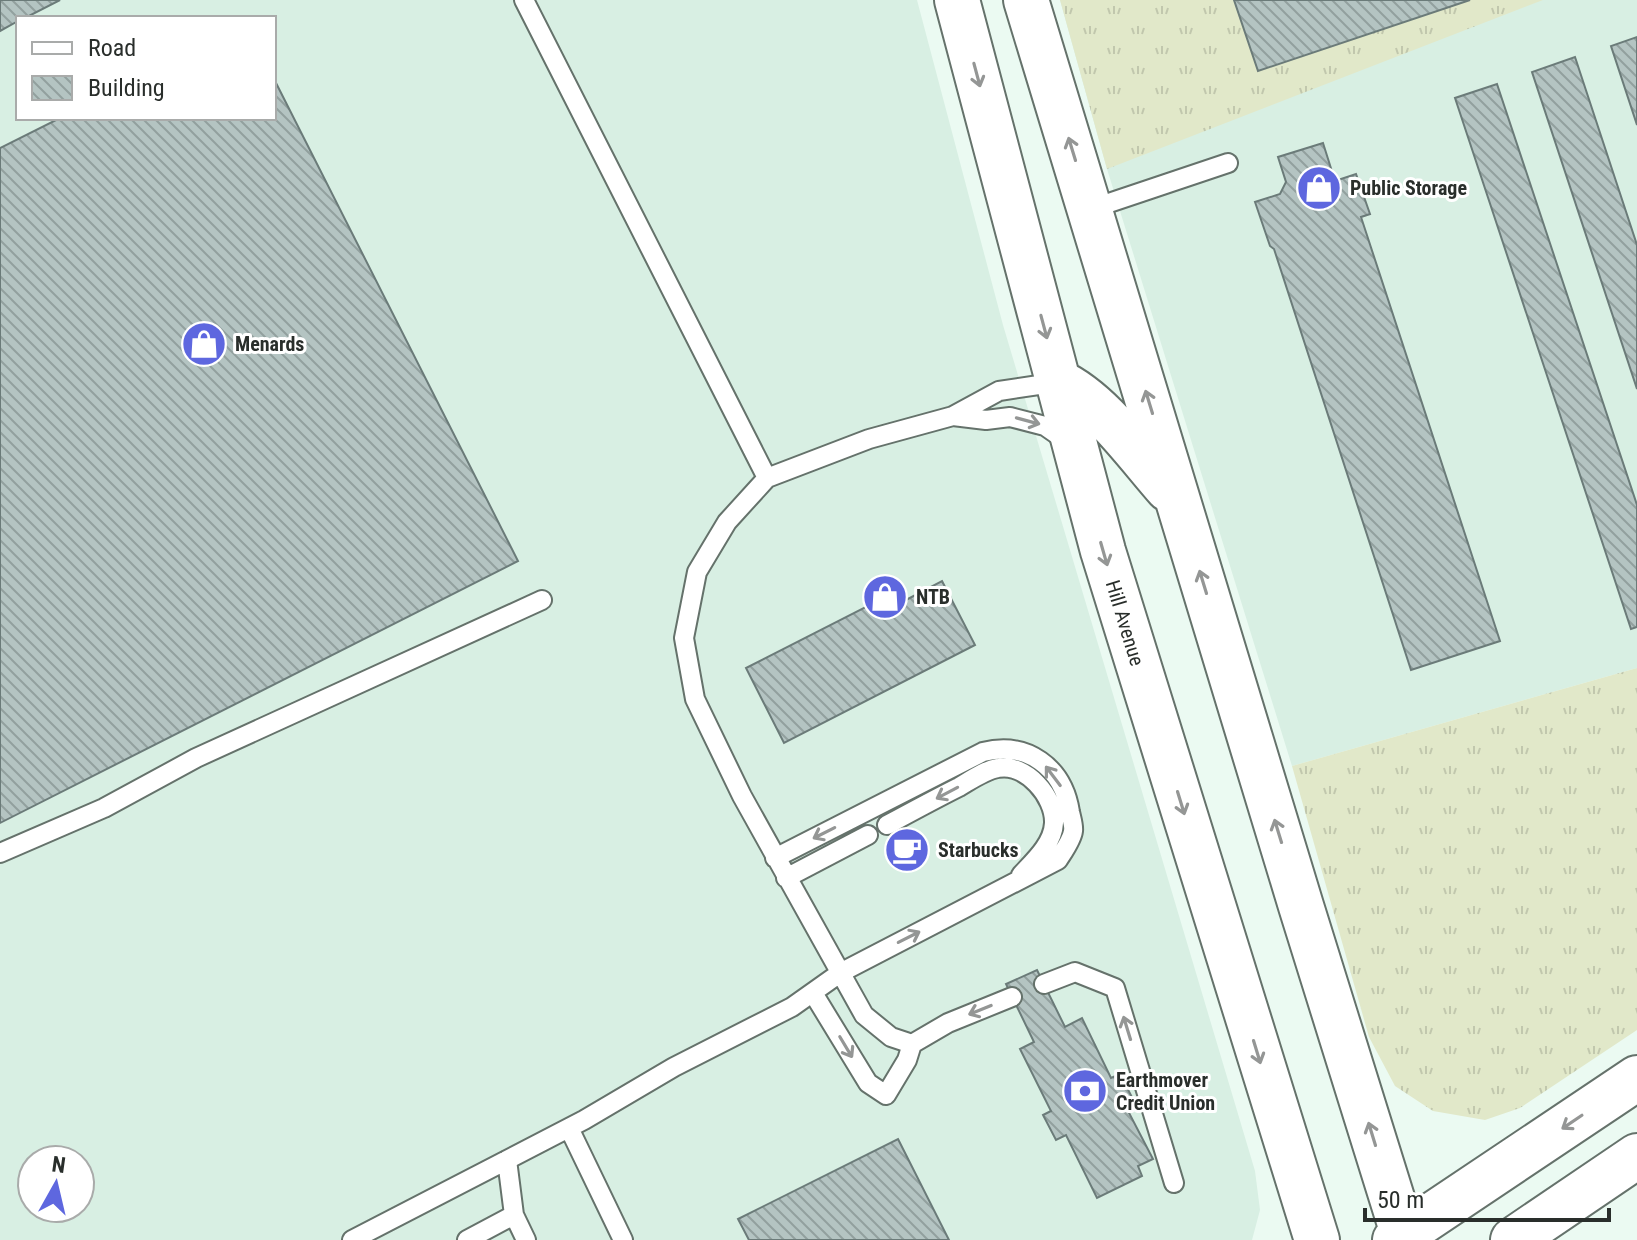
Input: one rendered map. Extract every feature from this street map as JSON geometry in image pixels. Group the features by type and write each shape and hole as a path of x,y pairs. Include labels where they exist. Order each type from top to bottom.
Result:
{"main road":[{"name":"Hill Avenue","path":"957,0 1108,566 1317,1240"},
{"path":"1026,0 1401,1238 1637,1078"},
{"path":"1059,382 1078,392 1133,448 1179,503"},
{"path":"1513,1240 1637,1156"}],"lane":[{"path":"524,0 767,478"},
{"path":"1091,209 1228,163"},
{"path":"912,1044 891,1037 864,1015 775,858 695,699 684,638 697,572 727,522 767,478 869,439 953,416 999,391 1059,382"},
{"path":"953,416 986,420 1010,417 1045,426 1076,448"},
{"path":"0,853 104,808 196,758 542,600"},
{"path":"352,1240 569,1128 674,1067 792,1007 840,973 1058,860 1073,831 1069,804 1059,780 1040,760 1023,751 1001,747 983,752 775,858"},
{"path":"887,825 980,775 998,768 1014,769 1035,780 1047,799 1054,822 1047,845 1014,884"},
{"path":"786,878 868,835"},
{"path":"1044,984 1075,972 1115,988 1174,1183"},
{"path":"813,993 868,1083 886,1095 907,1060 912,1044 948,1023 1012,997"},
{"path":"569,1128 623,1240"},
{"path":"507,1160 514,1215 526,1240"},
{"path":"467,1240 514,1215"}],"shaded area":[{"path":"0,0 917,0 1003,325 1255,1171 1260,1210 1252,1240 0,1240"},
{"path":"1060,0 1637,0 1637,668 1292,766 1107,169"}],"green space":[{"path":"1060,0 1543,0 1107,169"},
{"path":"1637,668 1637,1030 1520,1108 1485,1120 1433,1111 1395,1086 1369,1037 1292,766"}],"building":[{"path":"0,0 60,0 29,16 16,16 16,22 0,31"},
{"path":"1234,0 1470,0 1258,71"},
{"path":"1637,37 1637,125 1611,46"},
{"path":"1575,57 1637,245 1637,389 1532,72"},
{"name":"Menards","path":"276,83 518,561 0,823 0,148 56,120 276,120"},
{"path":"1497,84 1637,505 1637,627 1631,629 1455,98"},
{"path":"1323,143 1335,181 1356,174 1370,214 1361,217 1500,641 1411,670 1274,249 1270,246 1255,202 1280,194 1286,182 1278,157"},
{"path":"942,581 975,645 784,743 746,668 899,590 904,601"},
{"name":"Earthmover Credit Union","path":"1037,970 1065,1027 1082,1018 1111,1078 1120,1074 1136,1105 1127,1109 1153,1159 1138,1166 1142,1176 1097,1198 1066,1135 1056,1140 1043,1115 1051,1111 1020,1049 1034,1042 1006,984"},
{"path":"898,1139 949,1240 749,1240 738,1219"}],"place":[{"name":"Public Storage","path":"1319,188"},
{"name":"Menards","path":"204,344"},
{"name":"NTB","path":"885,597"},
{"name":"Starbucks","path":"907,850"},
{"name":"Earthmover Credit Union","path":"1085,1091"}]}
